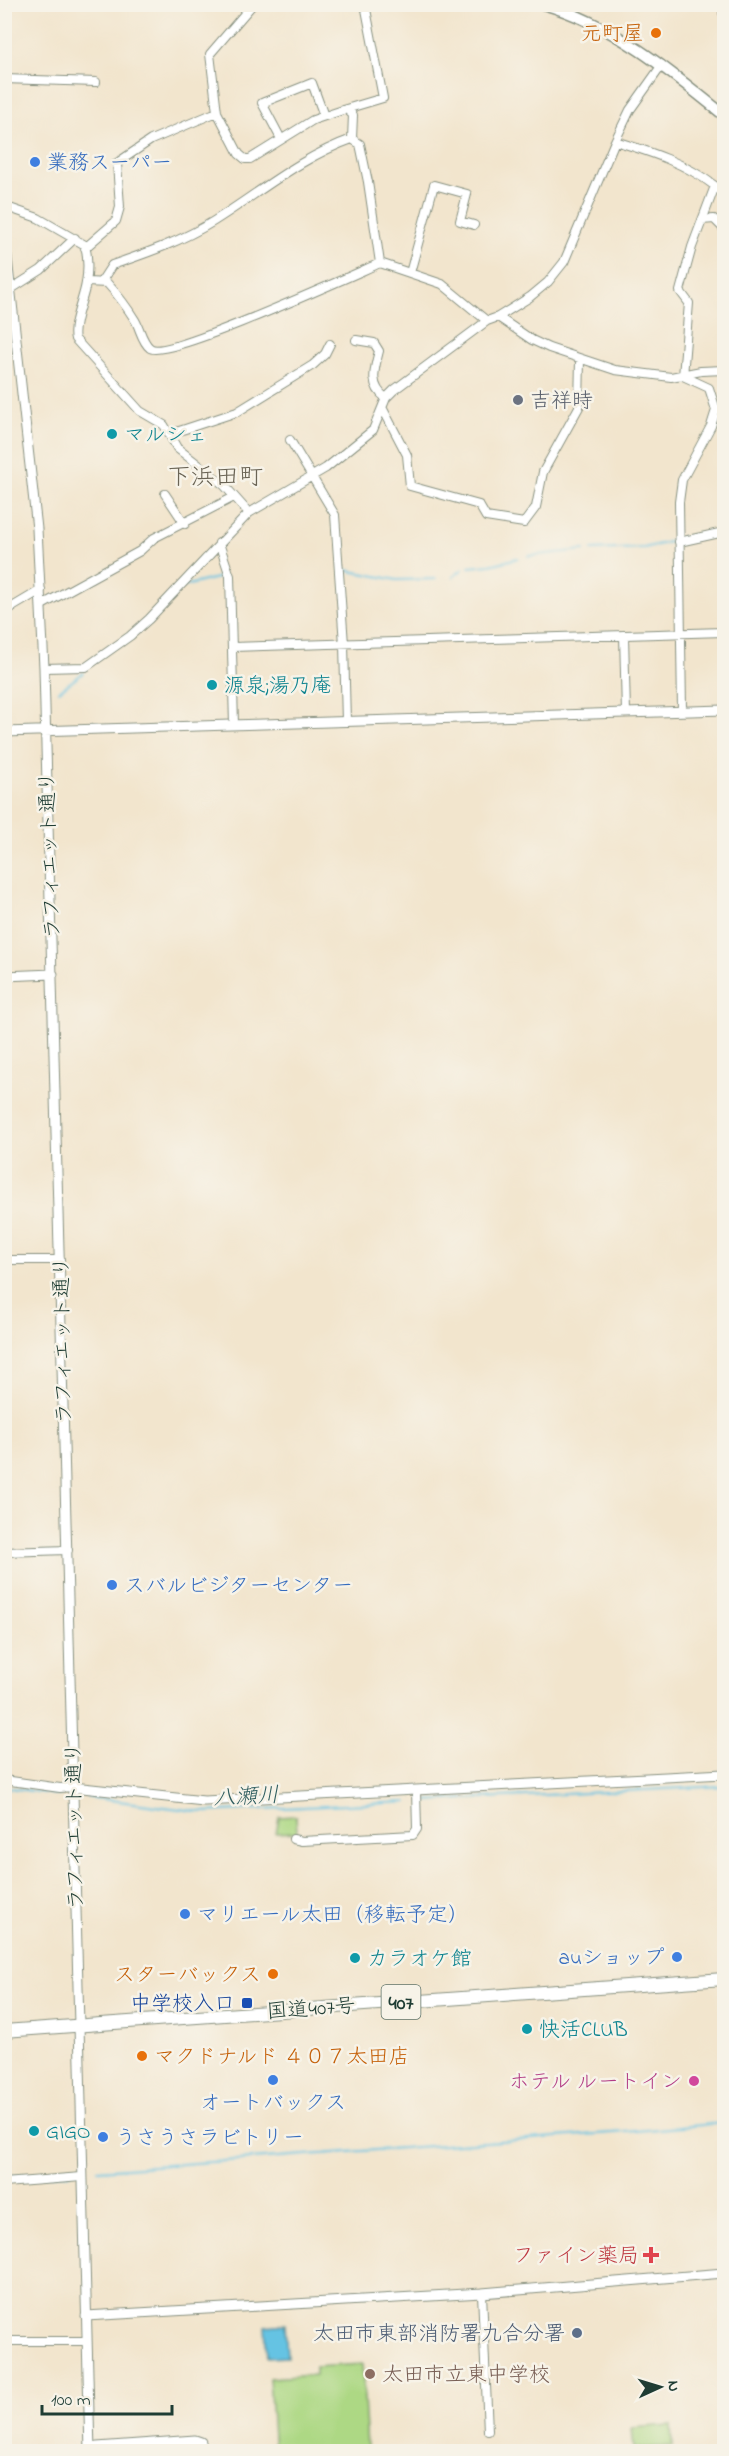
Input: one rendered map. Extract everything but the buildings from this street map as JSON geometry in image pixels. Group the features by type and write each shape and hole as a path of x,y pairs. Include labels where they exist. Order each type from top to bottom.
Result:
{"highway":[{"name":"国道407号","path":"4,2031 724,1979"}],"main road":[{"path":"549,5 616,36 662,64 724,115"}],"street":[{"path":"253,4 210,54 217,112 239,154 245,159 250,159 313,120 383,98 365,4"},
{"path":"44,668 86,667 130,636 149,619 249,513 312,477 373,430 386,398 394,390 487,321 498,317 530,297 548,282 564,262 630,110 662,64"},
{"path":"4,79 96,82"},
{"path":"281,139 262,103 312,83 324,116"},
{"path":"346,109 353,115 352,139"},
{"path":"86,248 116,221 120,207 117,163 151,140 217,112"},
{"path":"352,139 360,144 380,263"},
{"path":"101,282 112,265 158,249 212,222 275,180 330,148 352,139"},
{"path":"615,141 649,151 694,170 715,186 724,186"},
{"path":"410,273 434,185 467,194 460,221 474,225"},
{"path":"682,376 689,303 680,291 715,186"},
{"path":"4,206 38,218 75,238 86,248 87,282 74,330 75,339 140,411 157,419 170,434 177,448 224,485 249,513"},
{"path":"702,220 714,219 724,229"},
{"name":"ラフィエット通り","path":"4,231 42,605 91,2451"},
{"path":"11,289 41,270 75,238"},
{"path":"87,282 107,283 135,319 147,344 151,349 159,351 201,338 380,263 442,284 487,321"},
{"path":"498,317 532,340 615,370 671,377 701,371 724,370"},
{"path":"356,340 375,343 380,351 374,385 376,391 386,398"},
{"path":"170,434 237,412 313,365 325,354 330,344"},
{"path":"382,409 407,455 410,486 479,506 486,517 524,523 536,507 543,472 579,407 580,359"},
{"path":"682,376 709,388 716,410 711,426 682,480 679,502 682,711"},
{"path":"290,440 335,515 344,644 346,722"},
{"path":"165,494 185,524"},
{"path":"42,605 140,550 154,538 234,497"},
{"path":"679,542 724,532"},
{"path":"219,543 230,576 234,725"},
{"path":"4,612 41,590"},
{"path":"232,647 724,632"},
{"path":"624,635 626,713"},
{"path":"4,732 724,710"},
{"path":"4,976 53,974"},
{"path":"4,1260 60,1260"},
{"path":"4,1552 68,1550"},
{"path":"4,1780 60,1788 73,1787 204,1801 724,1774"},
{"path":"293,1839 302,1841 413,1835 417,1829 416,1790"},
{"path":"4,2183 82,2177"},
{"path":"86,2316 482,2293 724,2273"},
{"path":"482,2293 488,2431"},
{"path":"4,2341 87,2341"},
{"path":"91,2451 97,2447 195,2440 201,2442 203,2451"},
{"path":"113,2451 146,2449 151,2451"}],"green space":[{"path":"296,1816 297,1832 276,1833 279,1817"},
{"path":"362,2364 367,2448 320,2452 274,2451 269,2378 315,2375 315,2367"},
{"path":"671,2425 672,2446 634,2449 632,2428"}],"water":[{"path":"285,2324 287,2357 267,2358 265,2326"}],"waterway":[{"path":"592,550 644,548 673,541"},
{"path":"528,556 584,550"},
{"path":"469,567 490,565 518,558"},
{"path":"453,577 463,569"},
{"path":"345,570 397,580 436,579"},
{"path":"184,586 221,577"},
{"path":"59,691 83,673"},
{"name":"八瀬川","path":"424,1801 724,1786"},
{"name":"八瀬川","path":"4,1787 60,1795"},
{"name":"八瀬川","path":"87,1797 203,1812 407,1802"},
{"path":"98,2170 724,2123"},
{"path":"4,2177 71,2173"}],"place":[{"name":"元町屋","path":"656,33"},
{"name":"業務スーパー","path":"35,162"},
{"name":"吉祥時","path":"518,400"},
{"name":"マルシェ","path":"112,434"},
{"name":"源泉;湯乃庵","path":"212,685"},
{"name":"スバルビジターセンター","path":"112,1585"},
{"name":"マリエール太田（移転予定）","path":"185,1914"},
{"name":"auショップ","path":"677,1957"},
{"name":"カラオケ館","path":"355,1958"},
{"name":"スターバックス","path":"273,1974"},
{"name":"中学校入口","path":"247,2003"},
{"name":"快活CLUB","path":"527,2029"},
{"name":"マクドナルド ４０７太田店","path":"142,2056"},
{"name":"オートバックス","path":"273,2080"},
{"name":"ホテル ルートイン","path":"694,2081"},
{"name":"GIGO","path":"34,2131"},
{"name":"うさうさラビトリー","path":"103,2137"},
{"name":"ファイン薬局","path":"651,2255"},
{"name":"太田市東部消防署九合分署","path":"577,2333"},
{"name":"太田市立東中学校","path":"370,2374"}],"district":[{"name":"下浜田町","path":"215,476"}]}
